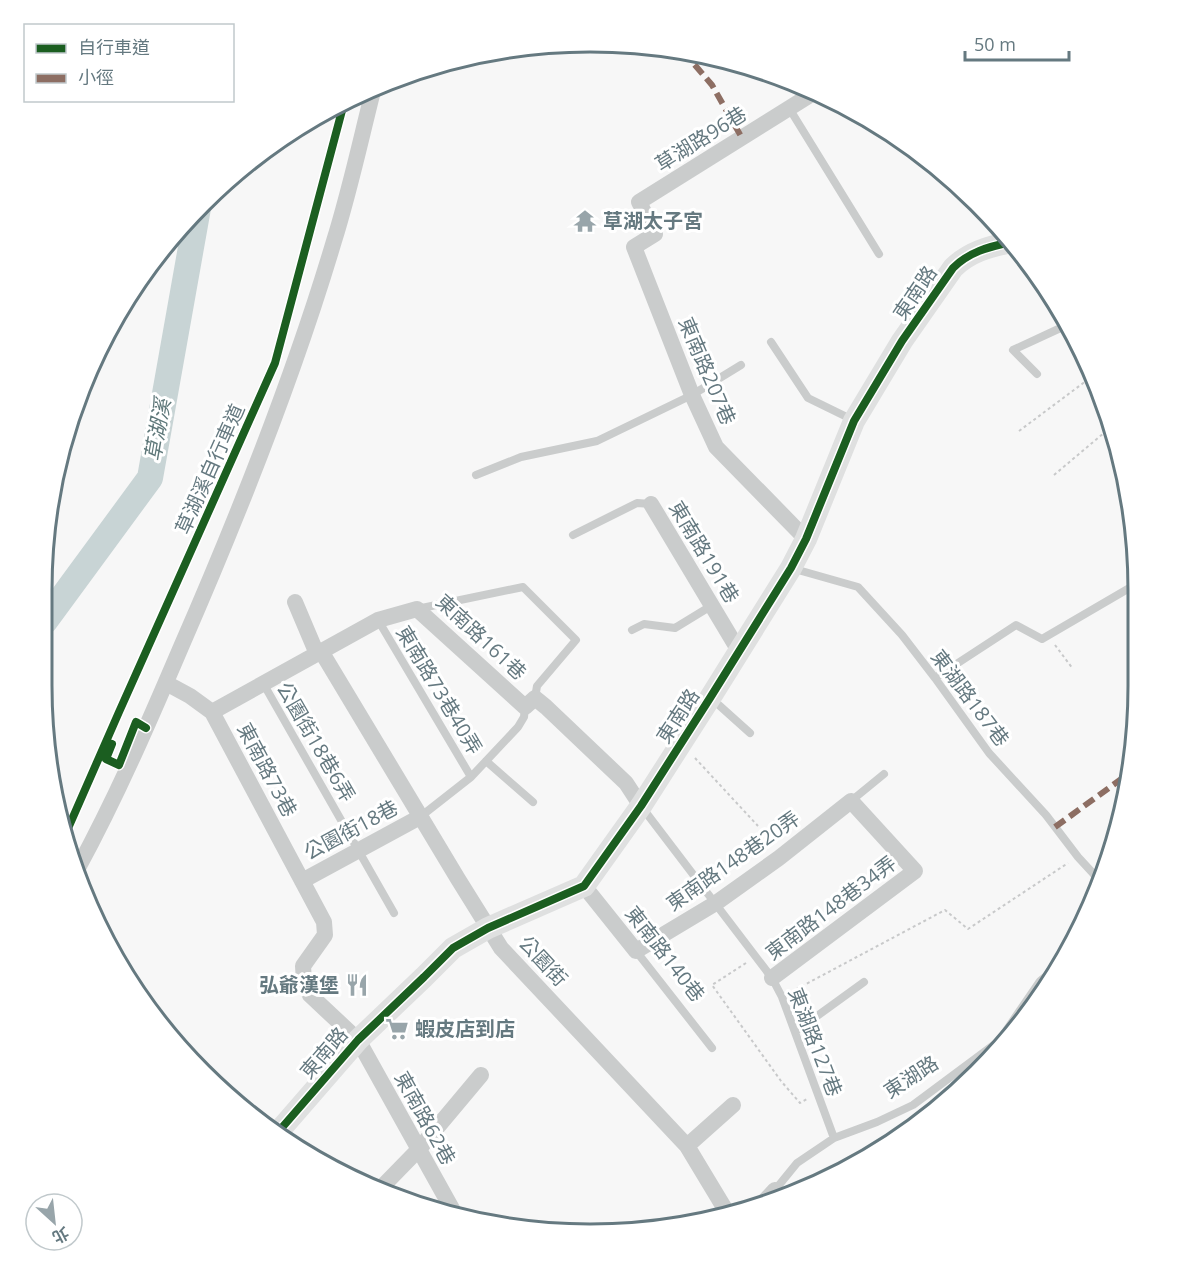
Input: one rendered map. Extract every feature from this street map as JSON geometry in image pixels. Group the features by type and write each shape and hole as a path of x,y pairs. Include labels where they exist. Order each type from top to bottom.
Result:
{"street":[{"name":"草湖路96巷","path":"639,202 806,98"},
{"path":"82,861 102,825 166,683 243,500 296,357 335,240 371,100"},
{"name":"東南路207巷","path":"639,202 655,234 634,247 692,395 716,447 806,539"},
{"name":"東南路","path":"283,1126 358,1040 453,948 489,928 584,886 641,806 790,568 806,539 854,421 902,342 953,268 965,256 1002,244"},
{"name":"東南路191巷","path":"651,504 739,651"},
{"name":"公園街","path":"295,602 319,652 501,948 687,1146 723,1206"},
{"name":"東南路73巷","path":"358,1040 310,995 304,981 303,966 325,935 324,922 212,712 378,620 417,609"},
{"name":"東南路161巷","path":"417,609 626,783 641,806"},
{"path":"166,683 190,696 212,712"},
{"name":"東南路148巷34弄","path":"772,978 915,871 851,801"},
{"name":"東南路148巷20弄","path":"636,951 716,903 851,801"},
{"name":"公園街18巷","path":"302,881 420,817"},
{"name":"東南路140巷","path":"584,886 636,951"},
{"name":"東南路62巷","path":"358,1040 450,1205"},
{"path":"386,1183 419,1149 481,1075"},
{"path":"687,1146 733,1105"}],"lane":[{"path":"789,108 879,254"},
{"path":"1036,374 1013,350 1060,328"},
{"path":"771,342 808,398 854,421"},
{"path":"476,475 521,458 597,441 692,395 741,365"},
{"path":"573,535 637,503 651,504"},
{"name":"東湖路187巷","path":"790,568 858,587 902,635 989,753 1046,815 1094,874"},
{"name":"東南路161巷","path":"417,609 522,587 576,640 537,687 530,703"},
{"path":"935,678 1016,625 1042,639 1128,589"},
{"path":"632,630 644,624 675,628 711,606"},
{"name":"東南路73巷40弄","path":"378,620 471,777"},
{"name":"公園街18巷6弄","path":"263,683 394,913"},
{"path":"710,698 750,733"},
{"path":"420,817 471,777 518,727 530,703"},
{"path":"486,761 533,802"},
{"name":"東南路148巷20弄","path":"851,801 884,774"},
{"name":"東湖路127巷","path":"641,806 772,978 782,997 834,1138"},
{"name":"東南路140巷","path":"636,951 712,1048"},
{"path":"795,1032 864,982"},
{"name":"東湖路","path":"775,1190 798,1163 834,1138 877,1122 913,1105 983,1053"}],"path":[{"path":"1019,431 1086,381"},
{"path":"1054,475 1104,433"},
{"path":"1047,636 1074,669"},
{"path":"680,742 758,826"},
{"path":"782,997 945,910 968,929 1078,857"},
{"path":"756,956 712,985 781,1081 800,1103 817,1092"}],"waterway":[{"name":"草湖溪","path":"52,611 150,478 195,227"}],"marked path":[{"path":"693,63 712,85 742,138"},
{"path":"1055,827 1120,780"}],"cycle path":[{"name":"草湖溪自行車道","path":"70,823 275,363 341,115"},
{"path":"283,1126 358,1040 453,948 488,928 584,886 641,806 791,568 806,539 854,421 902,341 953,268 979,251 1002,244"},
{"path":"112,744 106,759 119,765 136,722 146,728"}],"place":[{"name":"草湖太子宮","path":"585,221"},
{"name":"弘爺漢堡","path":"357,985"},
{"name":"蝦皮店到店","path":"397,1029"}]}
